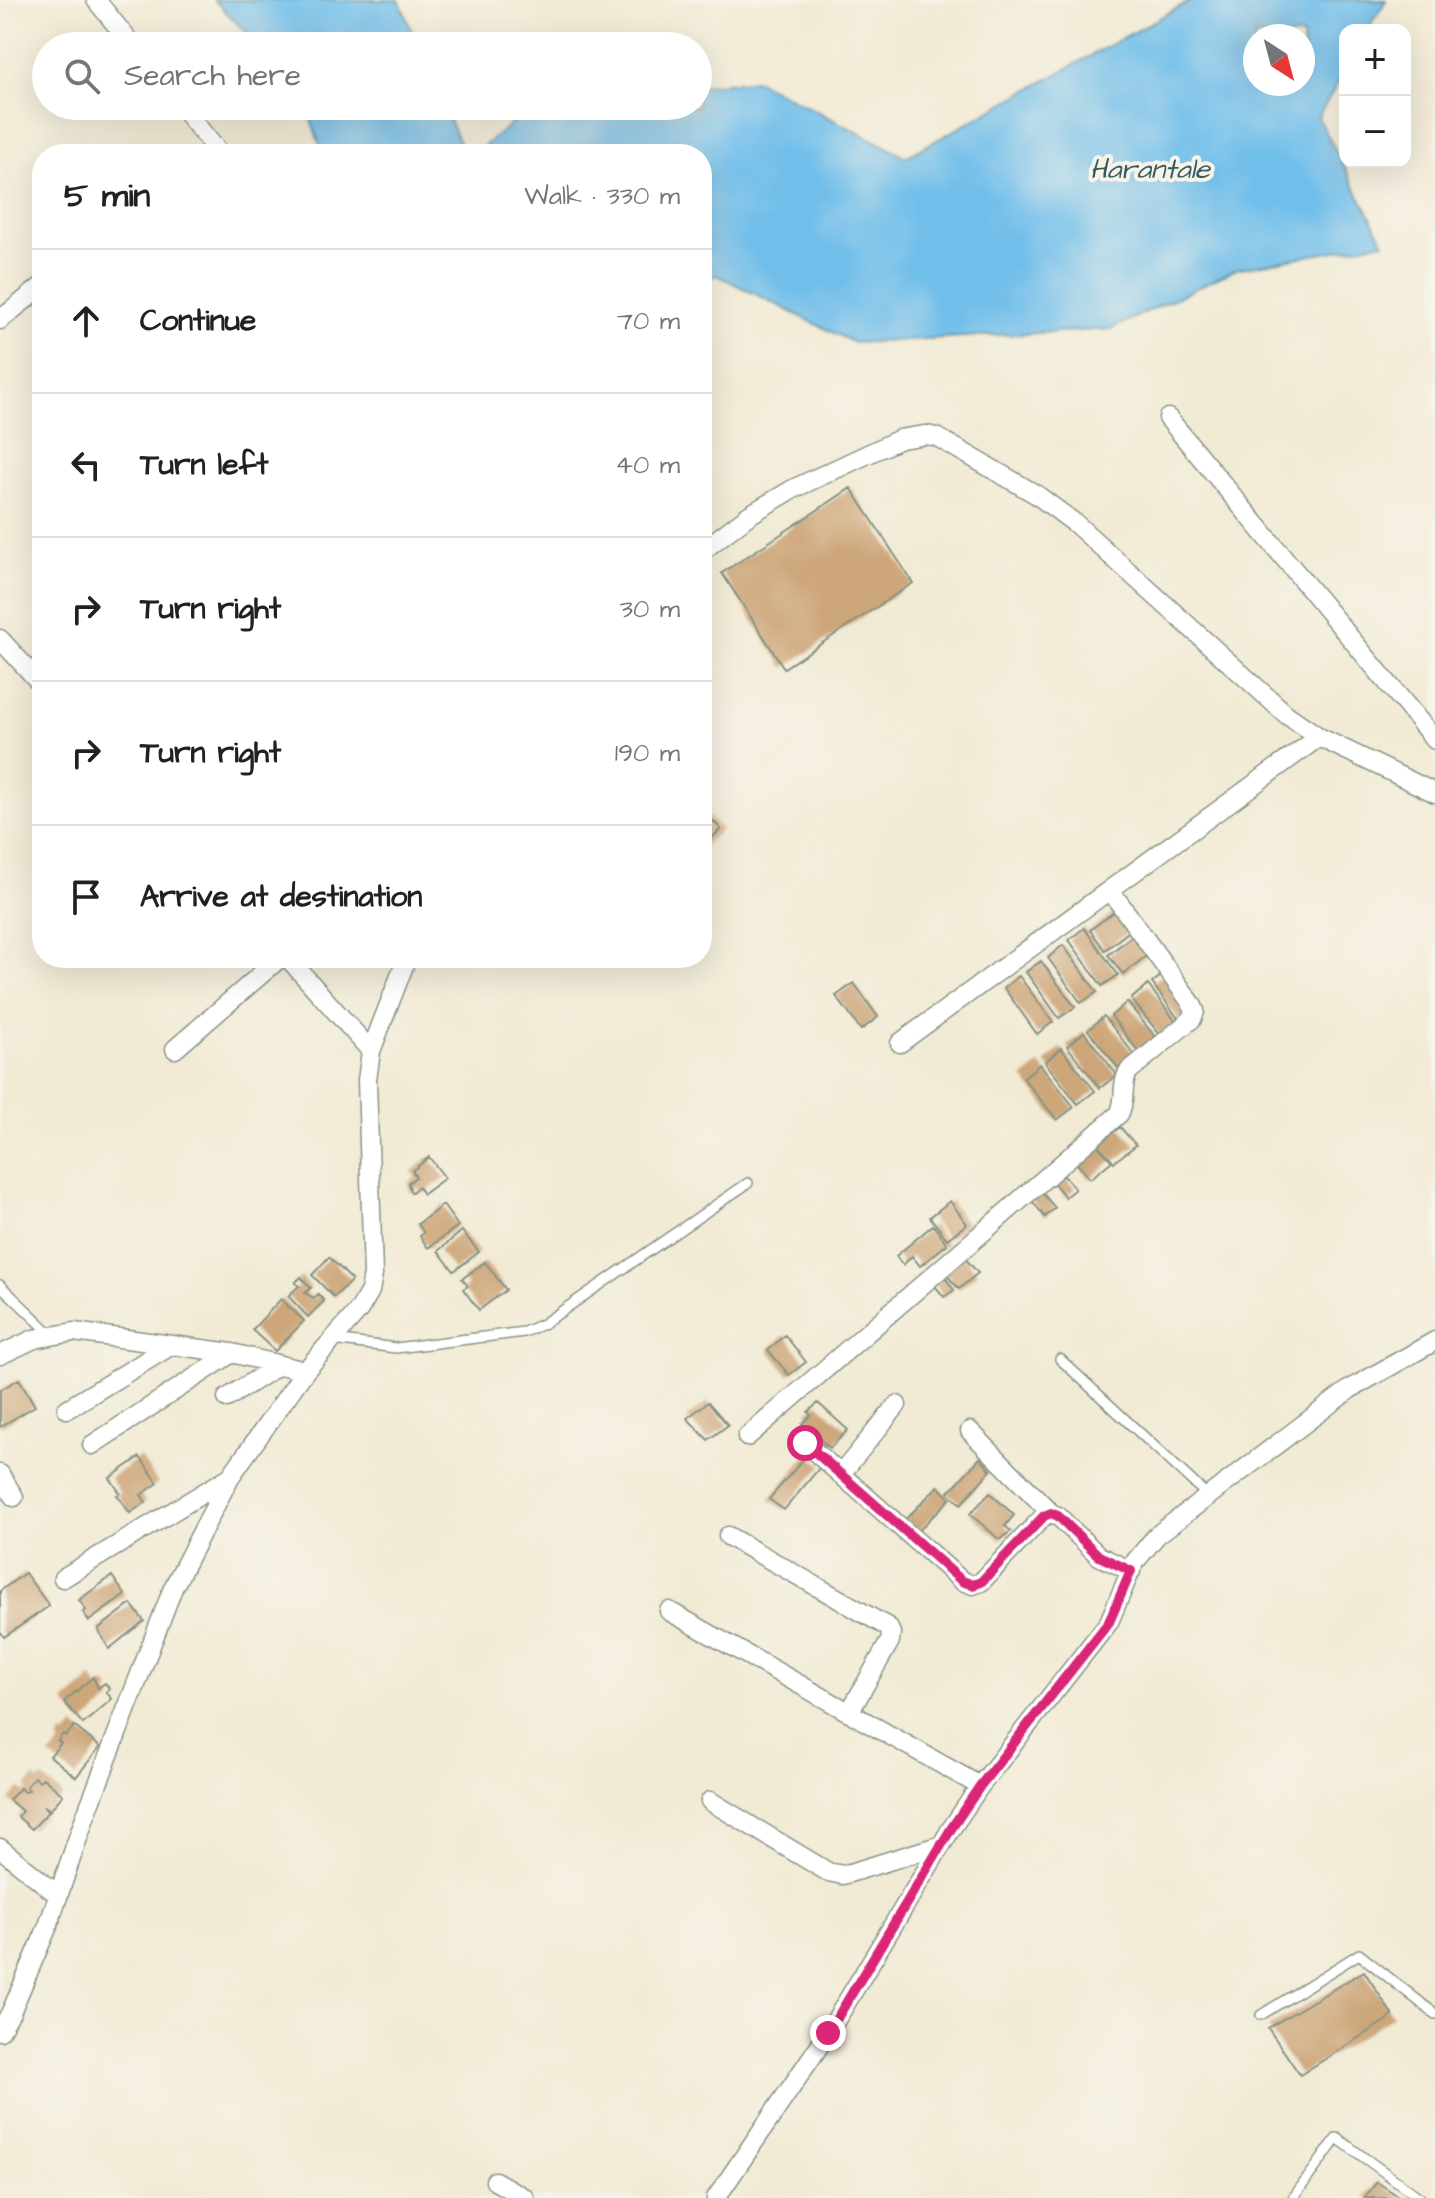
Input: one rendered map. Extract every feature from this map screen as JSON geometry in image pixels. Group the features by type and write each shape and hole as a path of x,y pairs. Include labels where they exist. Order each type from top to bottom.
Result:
{"street":[{"path":"96,0 122,32"},
{"path":"191,120 209,144"},
{"path":"0,320 32,294"},
{"path":"1168,418 1435,740"},
{"path":"712,543 749,515 793,489 900,439 926,435 937,437 1037,495 1076,524 1287,715 1319,737 1432,786"},
{"path":"0,639 32,674"},
{"path":"900,1043 1319,737"},
{"path":"747,1437 1119,1114 1124,1105 1124,1078 1129,1071 1192,1019 1195,1011 1192,1004 1110,890"},
{"path":"175,1049 268,968"},
{"path":"297,968 371,1051"},
{"path":"0,2031 48,1926 84,1820 173,1588 230,1477 305,1371 359,1310 370,1291 373,1275 367,1080 371,1051 403,968"},
{"path":"0,1355 34,1339 74,1332 232,1353 305,1371"},
{"path":"716,2198 828,2033 980,1786 1109,1622 1143,1550 1157,1535 1350,1389 1435,1341"},
{"path":"67,1409 172,1345"},
{"path":"92,1445 232,1353"},
{"path":"227,1398 279,1365"},
{"path":"841,1474 897,1405"},
{"path":"970,1431 1051,1513 1058,1516 1099,1556 1131,1571"},
{"path":"805,1443 962,1581 973,1585 981,1582 1044,1516 1051,1513"},
{"path":"0,1474 14,1497"},
{"path":"63,1578 230,1477"},
{"path":"728,1536 888,1627 890,1641 849,1713"},
{"path":"669,1611 980,1786"},
{"path":"710,1801 828,1872 843,1875 941,1845"},
{"path":"0,1848 58,1895"},
{"path":"495,2181 525,2198"}],"lane":[{"path":"333,1340 396,1348 524,1332 543,1324 748,1183"},
{"path":"0,1285 52,1335"},
{"path":"1060,1359 1208,1496"},
{"path":"1261,2015 1359,1954 1435,2014"},
{"path":"1293,2198 1337,2138 1420,2198"}],"water":[{"path":"214,0 399,0 412,32 246,32"},
{"name":"Harantale","path":"1192,0 1386,0 1372,24 1339,24 1339,81 1318,117 1339,157 1339,168 1345,168 1384,242 1236,269 1111,329 854,343 717,275 712,277 712,144 486,144 516,120 712,120 712,85 756,80 906,157"},
{"path":"311,120 449,120 460,144 319,144"}],"building":[{"path":"851,488 913,583 784,668 722,573"},
{"path":"712,820 721,829 712,838"},
{"path":"1118,909 1132,929 1105,950 1090,930"},
{"path":"1084,928 1118,975 1102,986 1069,940"},
{"path":"1136,933 1150,953 1123,974 1108,955"},
{"path":"1063,945 1097,992 1081,1003 1048,958"},
{"path":"1041,961 1075,1007 1059,1018 1026,972"},
{"path":"1166,972 1190,1011 1180,1021 1152,983"},
{"path":"1019,976 1053,1022 1037,1034 1004,988"},
{"path":"854,983 878,1017 861,1030 836,996"},
{"path":"1148,985 1177,1023 1161,1036 1131,999"},
{"path":"1127,1002 1157,1039 1140,1053 1111,1016"},
{"path":"1104,1016 1136,1057 1120,1070 1088,1030"},
{"path":"1084,1032 1117,1075 1100,1088 1067,1046"},
{"path":"1061,1048 1095,1091 1078,1104 1045,1062"},
{"path":"1040,1064 1074,1107 1057,1120 1023,1078"},
{"path":"1120,1127 1136,1145 1114,1162 1098,1145"},
{"path":"1095,1143 1112,1161 1090,1179 1073,1159"},
{"path":"429,1157 445,1178 423,1194 418,1187 411,1193 408,1183 416,1177 412,1171"},
{"path":"1060,1171 1075,1189 1065,1197 1050,1178"},
{"path":"1039,1189 1055,1208 1045,1217 1029,1197"},
{"path":"950,1201 967,1224 947,1239 930,1217"},
{"path":"443,1205 458,1226 428,1248 420,1236 424,1233 418,1224"},
{"path":"933,1225 947,1244 920,1266 912,1256 903,1265 896,1256"},
{"path":"462,1231 479,1252 454,1271 438,1251"},
{"path":"962,1255 978,1273 959,1289 943,1271"},
{"path":"329,1257 352,1280 334,1297 312,1275"},
{"path":"485,1262 506,1290 479,1310 463,1289 468,1286 462,1279"},
{"path":"941,1272 954,1290 944,1297 931,1281"},
{"path":"301,1277 311,1288 305,1293 314,1298 318,1294 324,1301 308,1317 288,1296 299,1286 295,1283"},
{"path":"281,1299 304,1321 275,1351 252,1330"},
{"path":"785,1335 806,1362 789,1375 768,1350"},
{"path":"19,1379 35,1406 0,1427 0,1390"},
{"path":"708,1402 728,1425 708,1440 687,1418"},
{"path":"818,1403 848,1430 830,1448 802,1424 811,1415 808,1412"},
{"path":"808,1454 822,1465 784,1510 769,1499"},
{"path":"140,1457 158,1483 141,1495 146,1502 130,1513 110,1478"},
{"path":"980,1458 991,1470 961,1504 948,1493"},
{"path":"938,1486 950,1499 918,1531 905,1520"},
{"path":"990,1493 1014,1515 1005,1526 1011,1531 1000,1540 970,1514"},
{"path":"25,1573 49,1606 4,1637 0,1631 0,1591"},
{"path":"112,1576 125,1595 89,1621 79,1600"},
{"path":"131,1604 144,1621 109,1649 98,1629"},
{"path":"93,1677 98,1688 105,1683 110,1689 106,1692 112,1699 83,1724 64,1702"},
{"path":"74,1726 100,1747 76,1777 50,1756 61,1743 58,1741 63,1734 66,1736"},
{"path":"34,1777 39,1781 43,1778 63,1795 50,1810 43,1805 49,1811 32,1829 18,1817 22,1811 9,1800 20,1788 24,1792 29,1790 26,1787"},
{"path":"1364,1971 1393,2016 1300,2075 1268,2028"},
{"path":"1377,2182 1401,2198 1364,2198"}],"route":[{"path":"805,1443 962,1581 973,1585 981,1582 1044,1516 1051,1513 1058,1516 1099,1556 1131,1571 1109,1622 980,1786 828,2033"}]}
